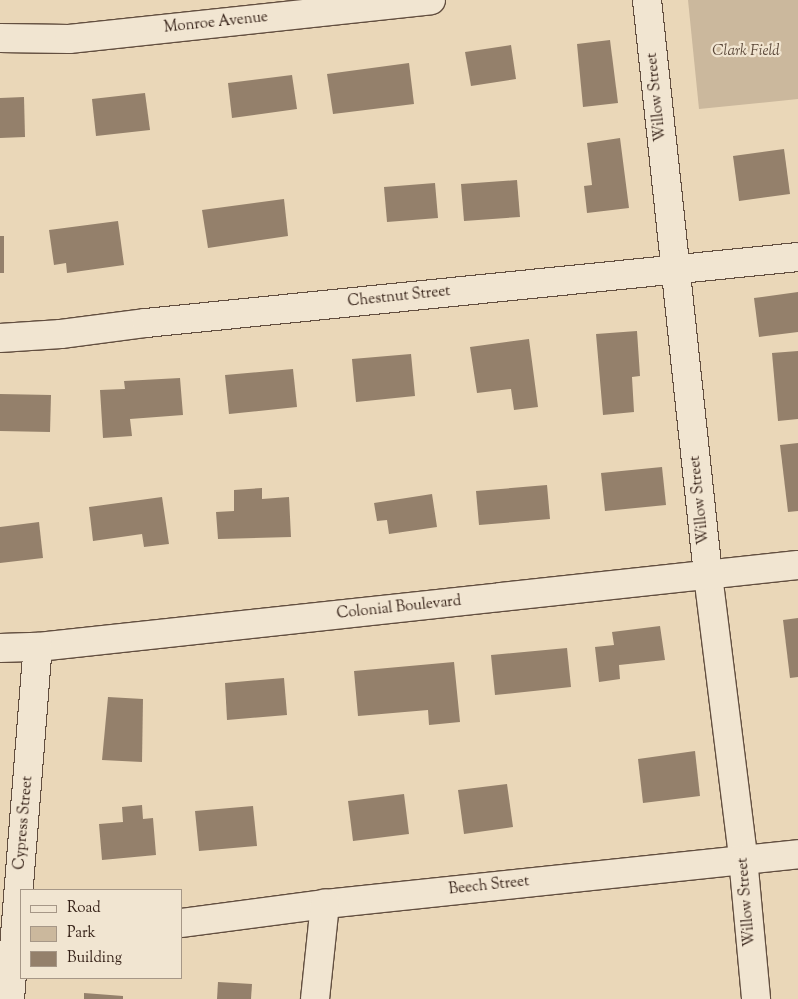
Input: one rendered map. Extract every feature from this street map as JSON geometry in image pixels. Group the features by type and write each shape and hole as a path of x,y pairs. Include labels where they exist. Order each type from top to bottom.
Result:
{"street":[{"name":"Monroe Avenue","path":"0,38 69,39 431,0"},
{"name":"Willow Street","path":"647,0 708,575 743,858 756,999"},
{"name":"Chestnut Street","path":"0,338 61,334 146,323 798,257"},
{"name":"Colonial Boulevard","path":"0,648 38,647 798,565"},
{"name":"Cypress Street","path":"22,889 38,647"},
{"name":"Beech Street","path":"182,923 325,904 743,858 798,854"},
{"path":"315,999 325,904"},
{"name":"Cypress Street","path":"10,999 20,914"}],"green space":[{"name":"Clark Field","path":"688,0 798,0 798,99 699,109"}],"building":[{"path":"610,40 618,103 583,107 577,44"},
{"path":"511,45 516,79 471,86 465,52"},
{"path":"409,63 414,104 333,114 327,74"},
{"path":"292,75 297,109 232,118 228,83"},
{"path":"145,93 150,130 96,136 92,99"},
{"path":"24,97 25,137 0,138 0,98"},
{"path":"620,138 629,208 587,213 584,186 592,185 587,143"},
{"path":"784,149 790,194 739,201 733,156"},
{"path":"517,180 520,217 464,221 461,184"},
{"path":"435,183 438,218 387,222 384,187"},
{"path":"284,199 288,236 208,248 202,210"},
{"path":"118,221 124,265 67,273 66,263 54,265 49,230"},
{"path":"0,236 4,236 4,273 0,273"},
{"path":"798,292 798,332 759,337 754,298"},
{"path":"637,331 640,376 632,377 634,412 603,415 596,334"},
{"path":"529,339 538,407 514,410 511,389 477,393 470,347"},
{"path":"798,351 798,419 778,421 772,353"},
{"path":"411,354 415,396 356,402 352,359"},
{"path":"293,369 297,407 229,414 225,375"},
{"path":"180,378 183,415 130,419 132,436 103,438 100,390 125,389 124,381"},
{"path":"0,394 51,395 50,432 0,431"},
{"path":"798,443 798,511 788,512 780,445"},
{"path":"662,467 666,505 605,511 601,473"},
{"path":"547,485 550,519 479,525 476,491"},
{"path":"262,488 262,499 289,497 291,537 218,539 216,512 234,511 234,490"},
{"path":"432,494 437,527 389,534 387,520 377,521 374,503"},
{"path":"162,497 169,544 144,547 142,534 93,541 89,507"},
{"path":"39,522 43,558 0,563 0,527"},
{"path":"798,618 798,677 790,678 783,620"},
{"path":"660,626 665,660 619,665 620,679 599,682 595,647 614,645 612,632"},
{"path":"567,648 571,687 495,695 491,655"},
{"path":"454,662 460,722 429,725 428,710 358,716 354,671"},
{"path":"284,678 287,715 227,720 225,683"},
{"path":"108,697 143,699 142,762 102,760"},
{"path":"695,751 700,796 643,803 638,759"},
{"path":"507,784 513,827 464,834 458,790"},
{"path":"404,794 409,834 353,841 348,801"},
{"path":"142,805 143,819 153,818 156,855 102,860 99,824 123,822 122,807"},
{"path":"253,806 257,846 199,851 195,811"},
{"path":"218,982 252,984 251,999 217,999"},
{"path":"84,993 123,996 123,999 84,999"}]}
